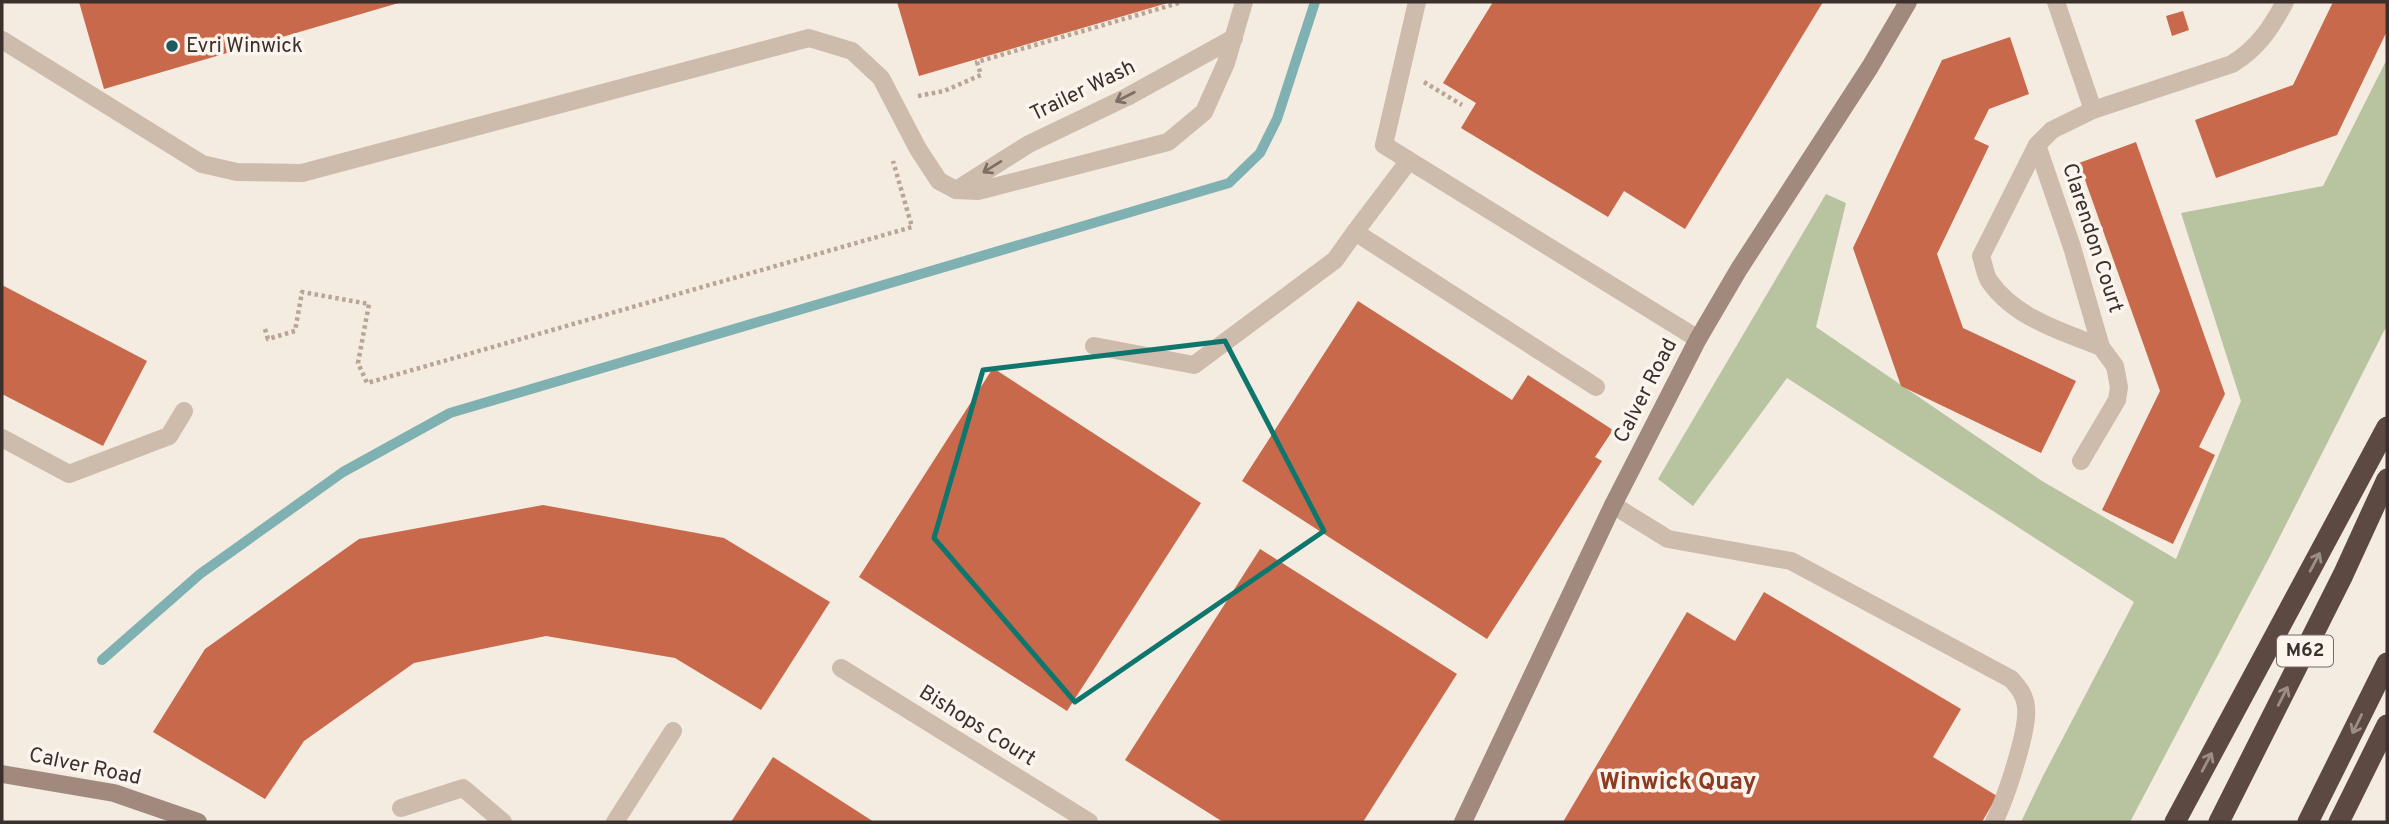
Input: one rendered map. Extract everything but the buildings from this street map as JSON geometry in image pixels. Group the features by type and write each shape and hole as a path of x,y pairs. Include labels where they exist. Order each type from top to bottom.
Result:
{"highway":[{"path":"2175,822 2387,427"},
{"name":"M62","path":"2219,822 2343,575 2387,479"},
{"path":"2308,822 2387,663"},
{"path":"2339,822 2387,725"}],"street":[{"name":"Calver Road","path":"1463,822 1613,505 1698,339 1739,269 1870,67 1908,2"},
{"name":"Calver Road","path":"2,774 114,793 198,822"}],"lane":[{"path":"2,40 202,164 237,172 302,173 809,38 852,51 881,79 918,149 939,181 956,190 978,191 1168,142 1204,112 1226,63 1244,2"},
{"path":"1417,2 1384,145 1698,339"},
{"path":"2056,2 2093,110"},
{"name":"Clarendon Court","path":"2101,347 2049,327 2013,305 1989,281 1982,256 2000,216 2037,145 2052,130 2093,110 2232,64 2250,53 2265,37 2277,7"},
{"name":"Trailer Wash","path":"956,190 1029,144 1127,97 1234,38"},
{"name":"Clarendon Court","path":"2037,145 2066,228 2101,347 2115,366 2119,387 2117,400 2081,461"},
{"path":"1094,346 1194,365 1335,260 1408,162"},
{"path":"1355,232 1596,387"},
{"path":"2,438 69,474 169,436 184,411"},
{"path":"1613,505 1668,539 1791,561 2011,679 2022,692 2027,709 2006,797 1994,822"},
{"name":"Bishops Court","path":"841,668 1089,822"},
{"path":"615,822 673,731"},
{"path":"401,808 463,788 503,822"}],"path":[{"path":"917,97 944,92 981,75 977,62 1182,2"},
{"path":"1420,80 1462,105"},
{"path":"265,329 268,339 295,331 303,292 369,304 358,363 367,383 912,227 892,160"}],"highlighted area":[{"path":"1225,341 1324,531 1075,702 934,538 983,370"}],"green space":[{"path":"2387,59 2387,325 2269,558 2130,822 2021,822 2134,602 1787,378 1693,506 1658,479 1826,194 1846,203 1816,327 2042,481 2176,559 2241,401 2181,213 2323,186"}],"waterway":[{"path":"102,660 200,574 343,472 450,413 1229,183 1260,153 1277,119 1315,2"}],"place":[{"name":"Evri Winwick","path":"172,46"}],"district":[{"name":"Winwick Quay","path":"1678,783"}]}
